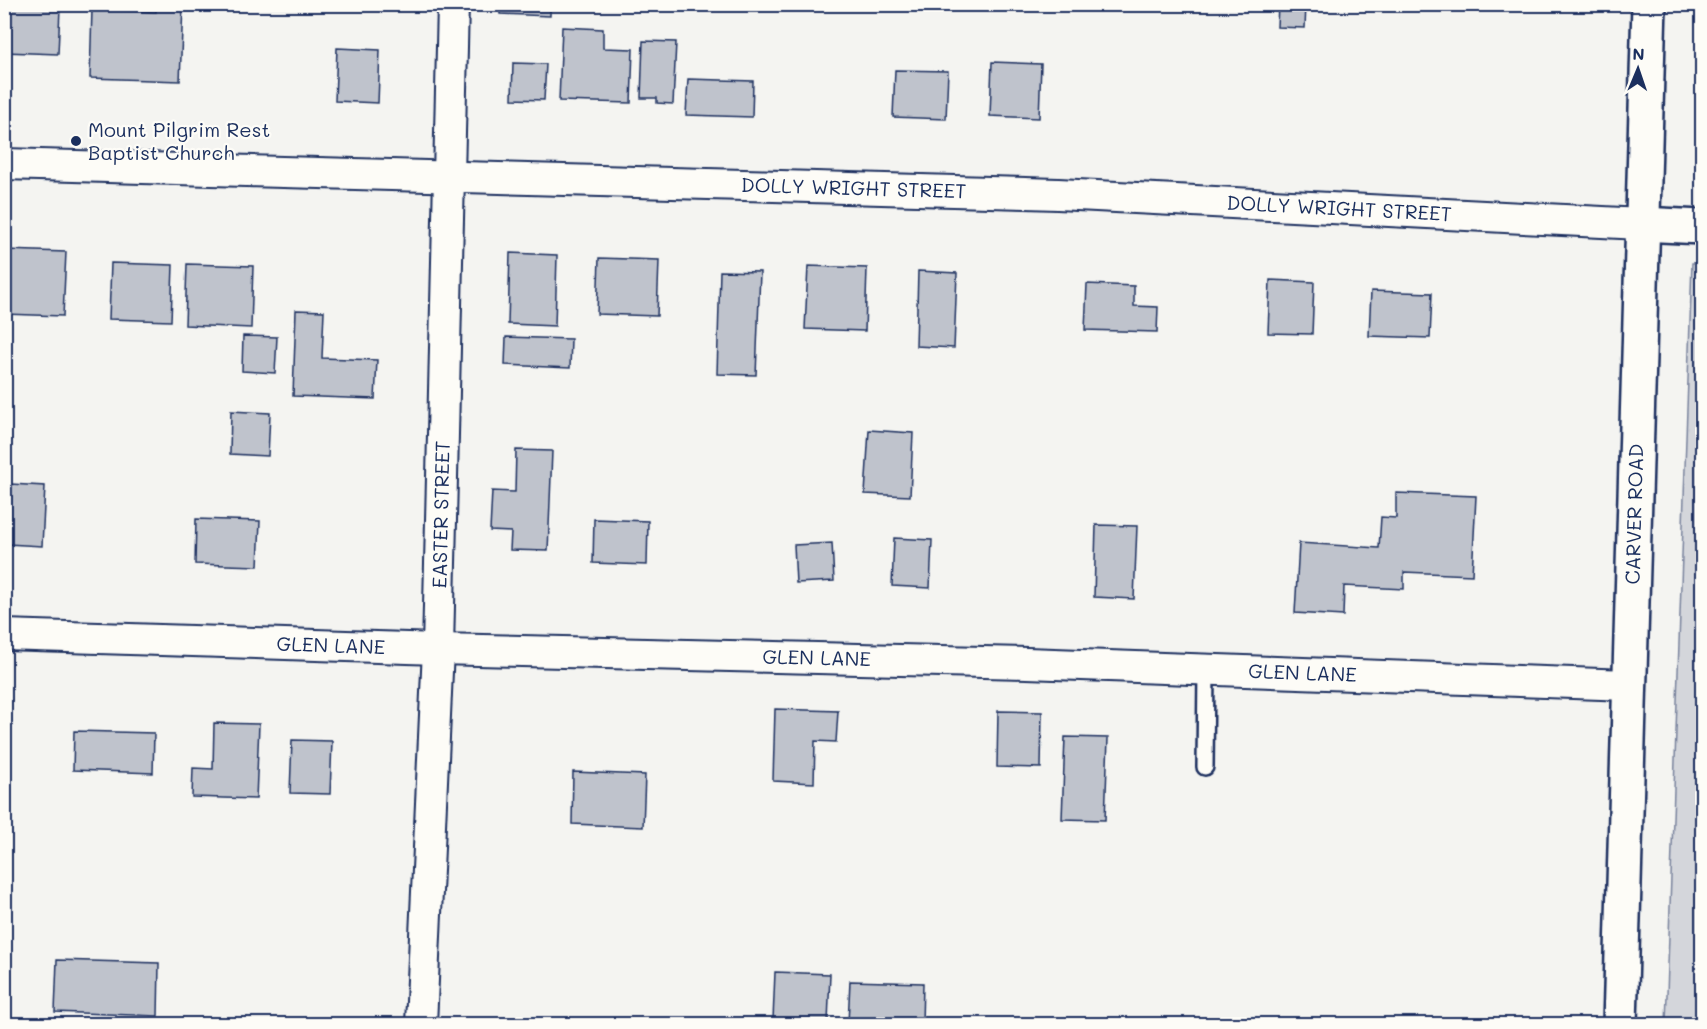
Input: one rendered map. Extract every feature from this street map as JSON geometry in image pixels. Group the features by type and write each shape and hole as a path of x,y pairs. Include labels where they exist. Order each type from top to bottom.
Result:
{"street":[{"name":"EASTER STREET","path":"422,1024 438,649 453,4"},
{"name":"CARVER ROAD","path":"1620,1024 1648,4"},
{"name":"DOLLY WRIGHT STREET","path":"4,164 1058,194 1702,227"},
{"name":"GLEN LANE","path":"4,635 438,649 1027,663 1629,685"}],"lane":[{"path":"1205,766 1206,669"}],"shaded area":[{"path":"1692,263 1702,263 1702,1024 1666,1024"}],"building":[{"path":"156,4 183,4 180,81 90,78 92,9 156,12"},
{"path":"500,4 550,4 550,16 500,14"},
{"path":"1278,4 1306,4 1305,28 1277,27"},
{"path":"4,6 60,8 58,54 4,52"},
{"path":"562,27 603,29 603,48 633,49 631,103 559,101"},
{"path":"643,41 676,42 673,104 657,103 657,98 641,98"},
{"path":"337,48 380,50 378,103 335,101"},
{"path":"992,62 1041,64 1039,118 990,116"},
{"path":"513,63 546,64 544,100 512,99"},
{"path":"895,70 948,71 946,119 893,117"},
{"path":"688,79 753,81 752,117 686,115"},
{"path":"4,250 66,252 63,316 4,314"},
{"path":"510,253 557,255 555,326 508,324"},
{"path":"599,258 659,260 657,316 597,314"},
{"path":"111,263 173,265 171,321 109,319"},
{"path":"187,264 253,266 251,328 185,325"},
{"path":"808,266 867,268 865,331 805,329"},
{"path":"720,271 760,272 756,375 717,374"},
{"path":"918,271 957,273 954,348 916,346"},
{"path":"1270,280 1314,282 1312,334 1268,333"},
{"path":"1087,284 1134,286 1134,306 1158,307 1157,332 1085,330"},
{"path":"1371,291 1432,293 1430,338 1369,336"},
{"path":"296,310 324,311 322,358 377,360 375,399 293,396"},
{"path":"243,336 277,337 275,373 242,371"},
{"path":"506,337 571,339 570,368 505,365"},
{"path":"231,411 270,413 268,456 230,454"},
{"path":"869,430 913,433 910,496 865,494"},
{"path":"516,450 552,451 548,551 510,550 511,532 490,531 492,491 515,492"},
{"path":"10,484 45,486 42,546 7,544"},
{"path":"1396,493 1476,496 1472,575 1404,572 1404,589 1344,586 1343,616 1295,613 1299,543 1379,548 1381,517 1396,518"},
{"path":"196,519 260,521 258,566 195,564"},
{"path":"594,519 648,521 647,565 593,563"},
{"path":"1096,525 1137,526 1134,599 1094,597"},
{"path":"894,538 932,540 930,588 892,586"},
{"path":"832,543 834,581 796,583 794,545"},
{"path":"775,709 838,711 836,742 815,741 814,783 773,781"},
{"path":"998,711 1042,712 1041,768 997,767"},
{"path":"214,723 259,724 256,799 192,797 193,768 213,769"},
{"path":"74,731 154,733 153,773 73,770"},
{"path":"1065,737 1108,738 1105,820 1062,819"},
{"path":"292,740 332,741 330,794 290,793"},
{"path":"573,772 645,775 643,827 572,824"},
{"path":"57,960 159,963 158,1016 55,1012"},
{"path":"775,972 830,974 828,1022 773,1020"},
{"path":"850,981 923,983 922,1024 848,1024"}],"place":[{"name":"Mount Pilgrim Rest Baptist Church","path":"76,141"}]}
